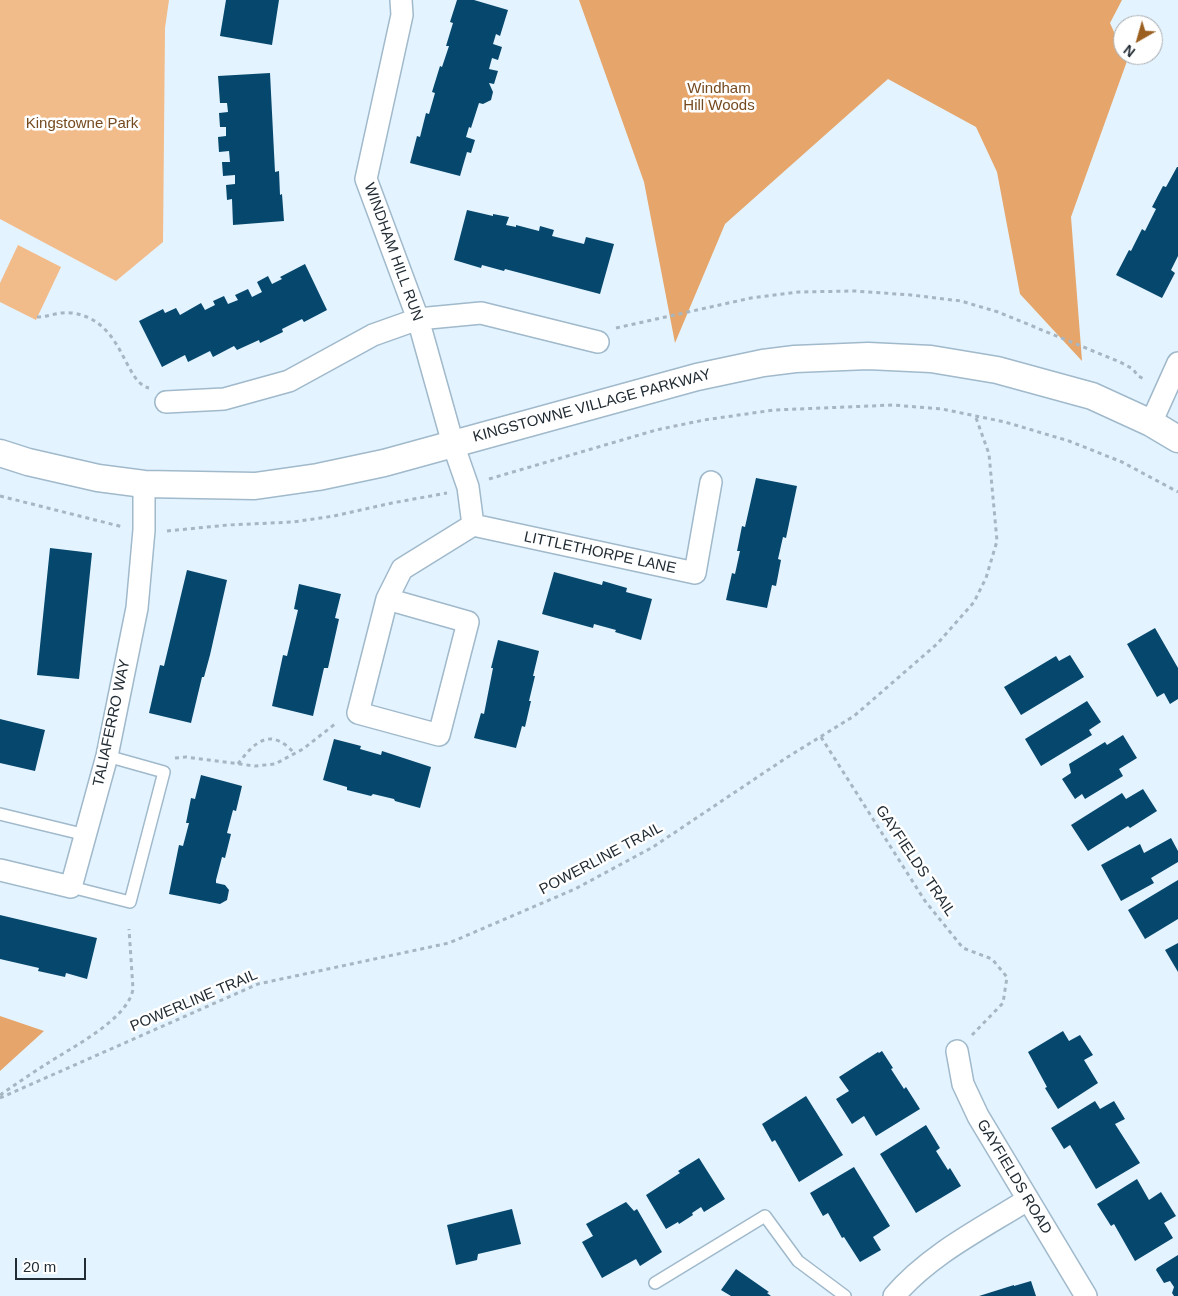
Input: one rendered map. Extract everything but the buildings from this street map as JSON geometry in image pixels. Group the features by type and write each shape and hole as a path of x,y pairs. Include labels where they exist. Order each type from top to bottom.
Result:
{"street":[{"name":"WINDHAM HILL RUN","path":"401,0 402,16 366,179 418,319 453,444"},
{"path":"161,396 224,399 289,380 373,335 418,319 481,313 605,335"},
{"name":"KINGSTOWNE VILLAGE PARKWAY","path":"0,453 28,462 98,478 144,484 255,486 318,477 384,463 697,377 763,363 795,359 868,356 931,360 997,370 1092,396 1150,423 1178,439"},
{"path":"1150,423 1178,363"},
{"path":"387,599 468,622 439,735 358,713 387,599 402,569 473,525 468,487 453,444"},
{"name":"LITTLETHORPE LANE","path":"473,525 695,573 711,482"},
{"name":"TALIAFERRO WAY","path":"71,887 107,756 137,608 144,530 144,484"},
{"path":"0,870 71,887"},
{"name":"GAYFIELDS ROAD","path":"957,1052 963,1084 978,1116 1086,1296"},
{"path":"894,1296 906,1282 938,1255 1027,1200"}],"lane":[{"path":"71,887 130,902 164,772 107,756"},
{"path":"0,814 86,835"},
{"path":"655,1283 765,1216 798,1262 845,1296"}],"path":[{"path":"605,335 619,328 751,298 799,292 855,291 911,295 961,301 998,312 1120,362 1132,369 1138,376"},
{"path":"37,317 48,317 57,313 71,313 85,316 97,322 106,328 141,384 161,396"},
{"path":"0,496 110,524 144,530 169,531 228,525 293,522 334,516 468,487 506,473 656,430 704,420 774,410 893,405 942,409 1004,422 1070,440 1122,462 1178,492"},
{"name":"POWERLINE TRAIL","path":"0,1096 258,984 449,943 575,889 653,847 786,758 854,716 937,644 974,602 982,586 997,541 989,454 975,416"},
{"path":"175,758 238,765 275,764 335,724"},
{"name":"GAYFIELDS TRAIL","path":"821,737 925,901 963,948 992,959 1007,977 1003,1002 957,1052"},
{"path":"238,765 245,755 261,740 271,738 284,744 294,753"},
{"path":"0,1096 97,1031 128,1004 132,997 133,989 129,929"}],"green space":[{"name":"Kingstowne Park","path":"0,0 169,0 165,28 163,242 116,281 0,219"},
{"name":"Windham Hill Woods","path":"579,0 1122,0 1110,23 1113,30 1113,65 1126,65 1071,217 1082,361 1020,294 997,172 976,127 888,79 725,224 675,343 644,182"},
{"path":"18,245 61,267 36,320 0,302 0,283"},
{"path":"0,1016 44,1031 0,1071"}]}
